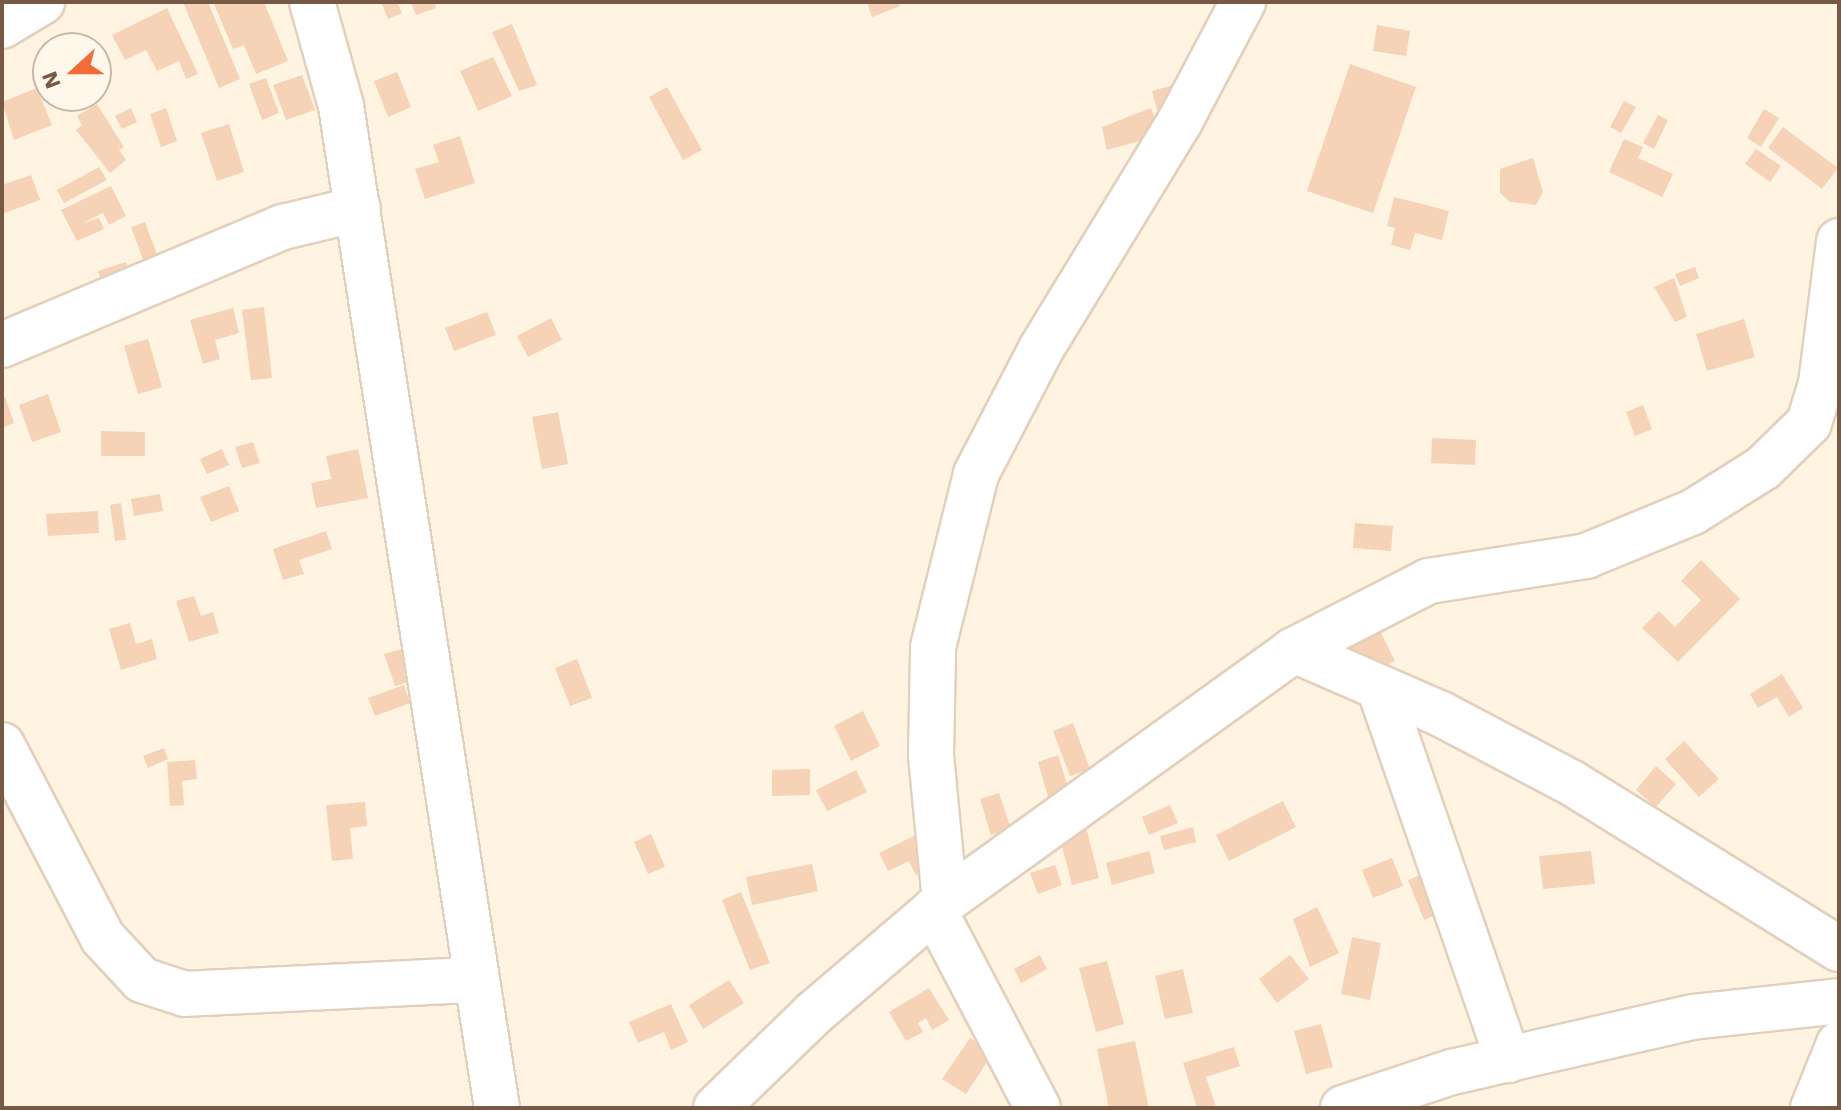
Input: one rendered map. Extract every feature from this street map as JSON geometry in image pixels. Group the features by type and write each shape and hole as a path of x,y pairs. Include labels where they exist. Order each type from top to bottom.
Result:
{"street":[{"path":"2,26 42,2"},
{"path":"312,2 341,106 474,980 497,1108"},
{"path":"1038,1108 940,906 931,756 933,647 976,474 1041,349 1180,121 1243,2"},
{"path":"2,345 283,227 358,209"},
{"path":"716,1108 814,1013 940,906 1294,650 1429,581 1586,556 1693,512 1763,468 1809,423 1821,384 1839,241"},
{"path":"1294,650 1379,687 1572,783 1839,949"},
{"path":"1379,687 1508,1060"},
{"path":"2,745 103,938 142,980 185,994 474,980"},
{"path":"1343,1108 1508,1060 1692,1017 1839,1001"},
{"path":"1813,1108 1839,1044"}],"building":[{"path":"183,2 208,2 240,79 219,88"},
{"path":"213,2 264,2 288,61 256,74 244,45 233,49"},
{"path":"381,2 397,2 402,13 388,19"},
{"path":"411,2 434,2 436,8 416,15"},
{"path":"867,2 899,2 900,6 872,17"},
{"path":"167,8 198,74 186,79 179,61 157,71 146,50 125,60 112,35"},
{"path":"512,24 537,85 519,91 492,32"},
{"path":"1377,25 1410,31 1406,56 1373,51"},
{"path":"493,57 512,96 478,111 460,71"},
{"path":"1350,64 1416,87 1373,213 1307,191"},
{"path":"397,72 411,107 388,117 374,81"},
{"path":"302,75 315,110 286,120 273,85"},
{"path":"266,78 279,113 262,120 249,84"},
{"path":"1192,80 1197,100 1157,110 1152,91"},
{"path":"667,87 702,150 683,160 649,97"},
{"path":"32,90 32,112 47,112 52,125 14,140 2,102"},
{"path":"1624,101 1636,107 1621,133 1610,127"},
{"path":"131,108 137,122 122,129 115,116"},
{"path":"166,108 177,141 161,147 150,114"},
{"path":"1151,108 1161,135 1107,150 1102,127"},
{"path":"1764,109 1779,118 1761,147 1747,138"},
{"path":"84,112 102,112 124,147 119,150 126,160 110,173 76,130 82,125 77,116"},
{"path":"1658,115 1668,120 1654,149 1643,143"},
{"path":"229,124 244,172 217,181 201,133"},
{"path":"1783,127 1838,168 1822,189 1768,148"},
{"path":"460,136 475,183 425,199 415,169 439,162 433,145"},
{"path":"1624,139 1643,147 1638,158 1673,174 1662,197 1609,172"},
{"path":"1756,149 1781,166 1770,182 1745,164"},
{"path":"1533,158 1543,192 1536,205 1510,202 1500,193 1500,169"},
{"path":"99,167 107,180 64,203 57,190"},
{"path":"31,175 40,200 2,214 2,185"},
{"path":"111,186 126,216 109,225 103,213 83,223 99,218 104,229 77,241 61,210"},
{"path":"1394,197 1449,211 1442,240 1415,233 1410,250 1391,245 1395,228 1387,226"},
{"path":"145,222 158,257 144,262 131,227"},
{"path":"126,262 130,275 102,284 98,271"},
{"path":"1695,267 1699,278 1680,286 1675,274"},
{"path":"1674,278 1687,317 1675,322 1654,287"},
{"path":"264,307 272,378 251,380 242,310"},
{"path":"233,308 239,333 215,340 220,359 203,364 190,320"},
{"path":"487,312 496,335 454,351 445,328"},
{"path":"551,318 562,340 528,357 517,336"},
{"path":"1744,319 1755,357 1707,371 1696,334"},
{"path":"148,339 162,387 138,394 124,346"},
{"path":"48,394 61,432 32,442 19,405"},
{"path":"5,397 14,423 2,428 2,398"},
{"path":"1643,405 1652,429 1635,436 1626,412"},
{"path":"558,412 568,464 542,469 532,417"},
{"path":"101,431 145,432 145,456 101,456"},
{"path":"1432,438 1476,440 1475,465 1431,463"},
{"path":"253,442 260,463 242,468 235,447"},
{"path":"222,449 229,465 207,474 200,459"},
{"path":"358,449 368,498 316,508 311,483 331,479 326,456"},
{"path":"229,486 239,511 211,522 200,497"},
{"path":"160,494 163,511 134,516 131,499"},
{"path":"121,503 126,540 115,541 110,505"},
{"path":"98,511 99,533 48,536 46,514"},
{"path":"1355,523 1393,526 1391,551 1353,548"},
{"path":"326,531 332,549 299,560 304,574 283,580 273,549"},
{"path":"1701,560 1740,599 1678,662 1642,628 1659,611 1675,627 1701,600 1681,581"},
{"path":"194,596 201,616 213,612 219,633 189,642 176,601"},
{"path":"130,623 136,644 152,639 157,659 121,670 109,629"},
{"path":"1380,631 1395,661 1361,678 1346,648"},
{"path":"401,649 411,681 395,686 384,654"},
{"path":"577,659 592,698 570,706 555,668"},
{"path":"1782,674 1803,708 1789,717 1777,697 1758,708 1750,694"},
{"path":"404,685 410,703 375,716 368,698"},
{"path":"863,711 880,746 851,761 834,726"},
{"path":"1073,723 1090,769 1070,776 1053,731"},
{"path":"1684,741 1719,779 1699,797 1665,759"},
{"path":"164,748 168,759 148,768 143,756"},
{"path":"1058,755 1070,794 1049,800 1038,762"},
{"path":"195,760 197,779 182,781 184,805 170,806 167,762"},
{"path":"1656,766 1676,784 1656,807 1636,790"},
{"path":"810,769 810,795 772,796 772,770"},
{"path":"856,770 867,792 827,811 816,790"},
{"path":"999,793 1011,829 991,835 980,799"},
{"path":"1283,801 1296,827 1229,861 1216,835"},
{"path":"365,802 367,826 350,828 353,859 332,861 326,805"},
{"path":"1170,805 1178,823 1149,835 1142,817"},
{"path":"1086,827 1099,878 1072,885 1059,834"},
{"path":"1193,827 1196,842 1164,850 1160,836"},
{"path":"651,834 665,867 648,874 634,842"},
{"path":"916,835 932,868 916,875 909,861 888,871 879,853"},
{"path":"1149,851 1155,873 1112,885 1106,863"},
{"path":"1591,851 1595,884 1543,889 1539,856"},
{"path":"1392,858 1403,886 1373,898 1362,870"},
{"path":"812,864 818,891 752,905 746,877"},
{"path":"1055,865 1062,885 1038,894 1030,873"},
{"path":"1430,871 1446,911 1424,920 1408,880"},
{"path":"741,892 770,963 750,970 722,900"},
{"path":"1317,907 1339,953 1310,967 1293,919"},
{"path":"1352,937 1381,943 1370,1000 1341,994"},
{"path":"1040,955 1047,969 1021,983 1014,969"},
{"path":"1290,955 1309,979 1277,1003 1259,979"},
{"path":"1107,961 1124,1024 1096,1032 1079,968"},
{"path":"1183,969 1193,1013 1165,1019 1155,976"},
{"path":"729,980 744,1003 703,1029 689,1005"},
{"path":"929,988 949,1020 932,1030 926,1018 918,1023 923,1032 906,1041 889,1012"},
{"path":"671,1004 688,1042 671,1050 664,1032 638,1043 629,1022"},
{"path":"1321,1024 1333,1067 1306,1074 1294,1031"},
{"path":"970,1038 993,1053 966,1094 942,1079"},
{"path":"1135,1041 1149,1108 1109,1108 1097,1049"},
{"path":"1234,1047 1240,1066 1206,1077 1216,1107 1197,1108 1183,1063"}]}
